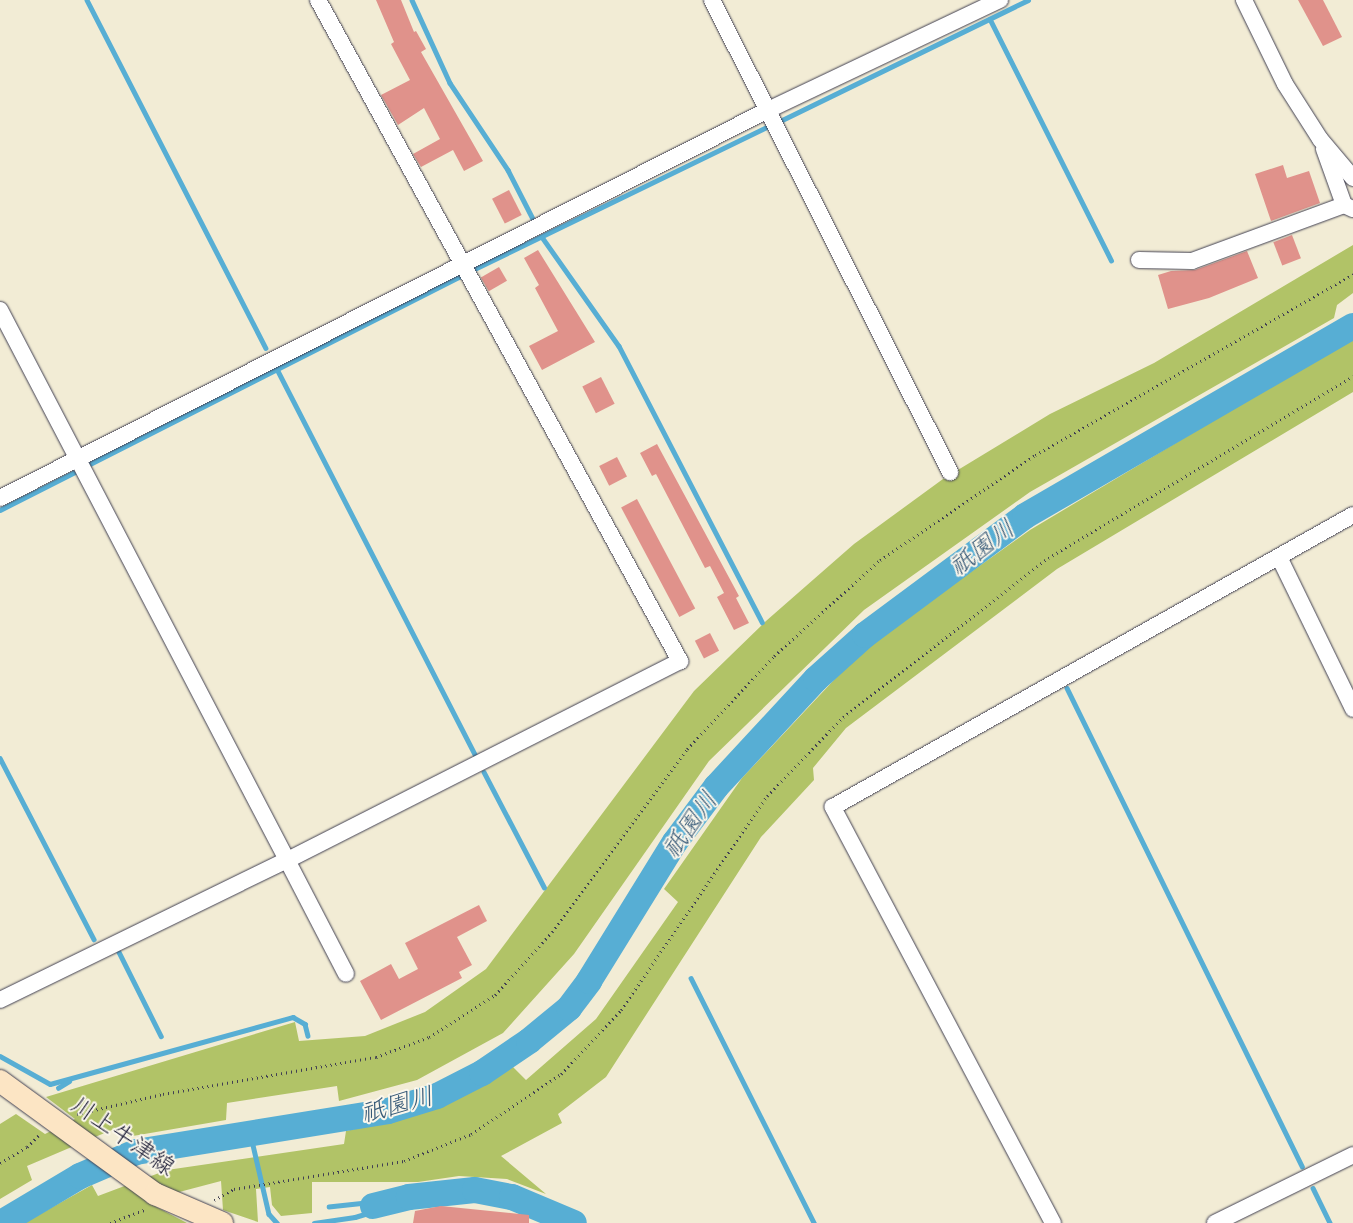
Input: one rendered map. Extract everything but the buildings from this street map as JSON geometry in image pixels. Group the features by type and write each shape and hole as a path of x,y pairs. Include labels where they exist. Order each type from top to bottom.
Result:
{"main road":[{"name":"川上牛津線","path":"0,1081 155,1194 222,1223"}],"street":[{"path":"0,1000 287,860 680,661 318,0"},
{"path":"712,0 950,472"},
{"path":"0,498 768,110 1000,0"},
{"path":"1244,0 1285,84 1320,139 1353,178"},
{"path":"1139,260 1192,261 1348,207 1320,139"},
{"path":"0,310 346,974"},
{"path":"1053,1223 833,806 1353,515"},
{"path":"1279,557 1353,709"},
{"path":"1215,1223 1353,1155"}],"path":[{"path":"0,1163 27,1147 53,1120 163,1094 376,1057 429,1037 486,1000 552,932 687,749 774,656 880,560 1035,455 1353,274"},
{"path":"193,1212 234,1189 404,1161 471,1134 561,1074 621,1010 767,796 843,717 1048,558 1353,376"},
{"path":"110,1223 168,1200"}],"green space":[{"path":"1353,245 1353,293 1337,305 1334,318 1030,492 864,610 709,761 574,954 503,1033 417,1080 339,1101 337,1086 227,1103 226,1120 127,1137 121,1126 27,1166 32,1180 0,1199 0,1124 16,1114 45,1134 75,1119 46,1097 295,1022 299,1041 365,1036 425,1012 486,969 694,691 766,621 854,544 943,479 1050,414 1154,363"},
{"path":"1353,337 1353,392 1057,569 846,728 813,768 814,780 761,837 606,1077 558,1114 562,1123 501,1156 546,1194 507,1179 459,1176 418,1182 312,1182 312,1213 281,1216 272,1205 270,1187 256,1189 258,1222 223,1210 221,1181 145,1201 187,1223 24,1223 92,1185 98,1196 167,1170 344,1144 346,1131 422,1113 513,1067 526,1080 596,1019 678,902 664,889 742,778 863,649 1030,530"}],"waterway":[{"path":"87,0 266,348"},
{"path":"412,0 450,83 508,170 532,217"},
{"path":"778,122 1028,0"},
{"path":"990,19 1111,260"},
{"path":"86,466 460,276 771,125"},
{"path":"542,237 619,346 762,622"},
{"name":"祇園川","path":"1,1223 80,1176 136,1152 388,1111 437,1096 482,1073 529,1041 569,1008 589,981 675,842 716,787 816,679 865,635 1025,516 1353,326"},
{"path":"277,369 475,755"},
{"path":"0,510 79,470"},
{"path":"1067,688 1302,1166"},
{"path":"0,758 94,939"},
{"path":"484,772 544,887"},
{"path":"119,952 161,1036"},
{"path":"691,978 814,1223"},
{"path":"0,1056 50,1084 293,1017 305,1024 308,1036"},
{"path":"58,1088 69,1081"},
{"path":"250,1132 269,1214 277,1223"},
{"path":"1313,1188 1330,1223"},
{"path":"373,1206 409,1197 475,1190 512,1197 574,1223"},
{"path":"314,1223 355,1217 368,1213 373,1206 366,1203 329,1207"}]}
